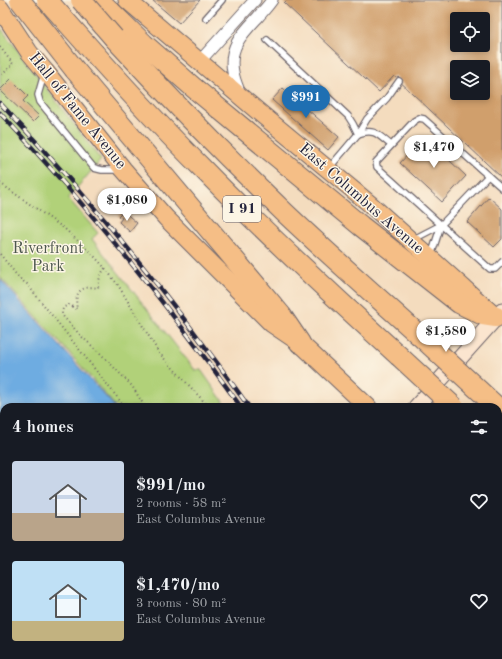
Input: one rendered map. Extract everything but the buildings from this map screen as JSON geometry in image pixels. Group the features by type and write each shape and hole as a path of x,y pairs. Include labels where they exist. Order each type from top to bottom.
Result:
{"highway":[{"path":"20,0 74,70 281,315 300,343"},
{"name":"I 91","path":"47,0 169,134 234,200 311,275 450,403"},
{"name":"I 91","path":"81,0 120,32 187,115 252,181 318,244 494,403"},
{"path":"99,0 120,32 160,59 389,248 459,303 483,315 500,317"}],"main road":[{"path":"11,25 42,0"},
{"name":"East Columbus Avenue","path":"127,0 365,200 500,317"},
{"name":"Hall of Fame Avenue","path":"0,8 29,52 123,169 171,223 272,324 300,343 364,403"}],"street":[{"path":"200,62 255,0"},
{"path":"242,98 233,73 233,53 241,36 272,0"},
{"path":"420,403 500,317"}],"lane":[{"path":"206,18 222,0"},
{"path":"266,40 348,116 358,134"},
{"path":"45,72 38,95 40,102 92,166 96,169 102,170 123,169"},
{"path":"328,169 358,134 367,119 387,98 398,81"},
{"path":"502,188 424,119 420,118 414,121 376,162 377,167 440,225 490,268 495,268 502,262"},
{"path":"358,134 373,132 391,145"},
{"path":"411,241 440,225 488,176"},
{"path":"431,258 440,225"}],"path":[{"path":"0,47 13,64 0,77"},
{"path":"0,183 65,229 94,256 118,285 159,353 202,403"},
{"path":"0,254 19,278 27,284 121,403"},
{"path":"105,268 100,276 98,288 92,287 82,290 77,294 75,300 77,309 69,305 64,307 62,315 81,336 132,386 142,403"}],"green space":[{"name":"Riverfront Park","path":"0,27 101,160 68,198 98,233 92,239 195,370 201,370 224,403 113,403 0,277"}],"water":[{"path":"0,279 111,403 0,403"}],"railway":[{"path":"0,103 130,250 191,328 246,403"},
{"path":"0,113 95,219 155,293 238,403"}]}
